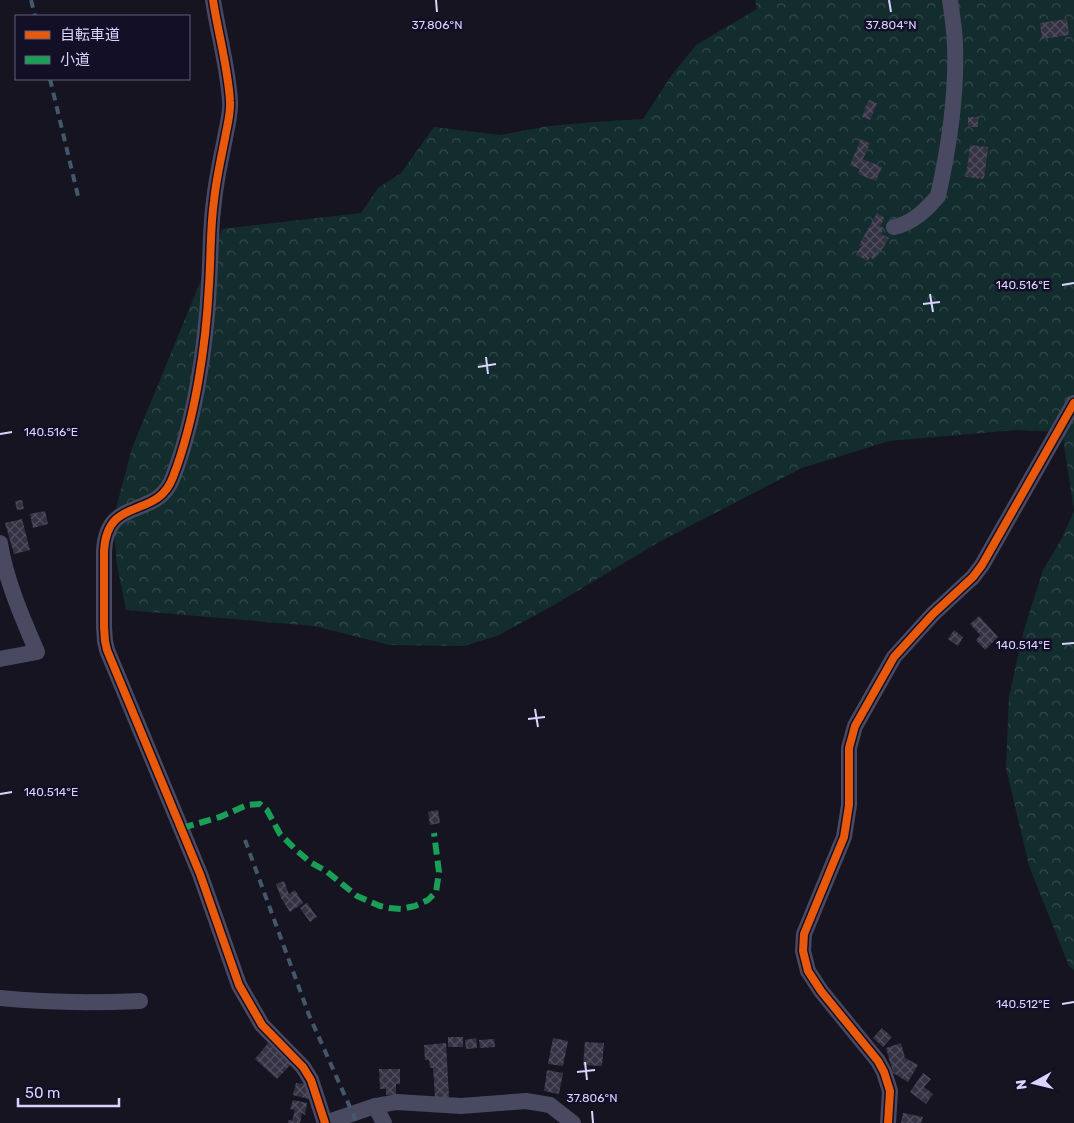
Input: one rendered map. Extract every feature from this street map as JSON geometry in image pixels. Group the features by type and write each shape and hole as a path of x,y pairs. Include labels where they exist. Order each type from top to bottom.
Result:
{"street":[{"path":"213,0 230,102 214,201 207,312 194,403 188,432 172,480 160,498 118,516 108,528 104,551 105,641 200,874 240,985 262,1025 303,1067 311,1080 325,1123 376,1106 397,1102 461,1106 538,1102 550,1105 573,1123"},
{"path":"894,227 914,219 938,196 952,122 956,80 955,45 950,0"},
{"path":"888,1123 890,1092 884,1072 878,1061 821,991 808,971 803,951 806,929 844,837 849,806 850,780 848,762 851,737 871,696 894,657 933,614 973,577 982,565 1074,403"},
{"path":"0,543 3,561 18,607 37,652 0,659"},
{"path":"0,998 87,1003 140,1001"},
{"path":"376,1106 384,1123"}],"green space":[{"path":"755,0 1074,0 1074,511 1062,432 1016,430 889,441 802,468 659,542 554,605 497,636 464,646 390,645 314,626 126,610 117,565 113,520 132,448 222,229 361,213 378,188 401,173 434,127 500,135 549,126 643,119 671,76 696,45 757,9"},
{"path":"1074,511 1074,970 1069,966 1029,866 1006,768 1009,697 1023,633 1043,570 1062,538"}],"building":[{"path":"1067,19 1069,35 1042,39 1040,23"},
{"path":"869,100 877,103 870,120 862,117"},
{"path":"968,117 978,117 978,127 968,127"},
{"path":"861,139 870,143 863,159 882,167 876,181 858,174 860,169 850,165"},
{"path":"970,145 988,147 984,179 966,177"},
{"path":"877,213 885,218 880,226 884,228 881,234 889,238 881,251 879,250 874,260 870,257 868,261 856,255 861,246 859,245"},
{"path":"22,500 24,509 17,510 15,501"},
{"path":"45,511 48,524 33,528 30,514"},
{"path":"22,519 30,550 14,554 5,523"},
{"path":"979,616 998,637 985,650 976,640 980,635 970,624"},
{"path":"954,630 963,637 958,646 948,639"},
{"path":"438,810 440,823 430,825 428,812"},
{"path":"284,881 289,894 295,890 303,903 290,912 281,898 276,884"},
{"path":"307,903 317,917 310,922 300,908"},
{"path":"882,1028 892,1037 883,1047 873,1038"},
{"path":"448,1037 463,1037 463,1047 448,1047"},
{"path":"476,1038 477,1048 466,1049 465,1040"},
{"path":"553,1038 568,1041 563,1066 548,1064"},
{"path":"494,1039 495,1047 480,1048 479,1040"},
{"path":"585,1042 604,1043 602,1066 583,1065"},
{"path":"268,1043 291,1064 277,1079 255,1059"},
{"path":"446,1043 449,1097 435,1097 433,1068 430,1068 429,1060 425,1060 424,1045"},
{"path":"901,1043 905,1058 918,1065 908,1082 893,1073 886,1048"},
{"path":"379,1069 400,1069 400,1084 396,1084 396,1095 386,1095 386,1089 380,1089"},
{"path":"547,1070 563,1073 559,1094 544,1091"},
{"path":"923,1073 931,1079 924,1087 933,1094 926,1104 910,1092"},
{"path":"296,1083 305,1084 309,1099 293,1095"},
{"path":"293,1100 307,1103 305,1115 302,1113 300,1123 288,1123 289,1120 292,1121 295,1110 290,1109"},
{"path":"903,1113 923,1117 921,1123 901,1123"}],"railway":[{"path":"31,0 35,15"},
{"path":"50,80 78,196"},
{"path":"245,840 309,1015 357,1123"}],"marked path":[{"path":"182,828 220,817 247,805 260,804 267,810 280,834 310,862 326,871 357,896 380,906 401,909 415,906 428,900 436,892 439,872 434,833"}],"cycle path":[{"path":"213,0 229,88 230,106 216,185 211,232 205,333 198,382 181,455 166,490 156,499 123,514 114,522 107,533 104,551 105,641 107,650 200,874 239,985 262,1025 303,1067 311,1080 325,1123"},
{"path":"888,1123 890,1091 884,1072 878,1061 821,991 808,971 803,951 804,934 844,837 849,805 849,748 855,726 894,657 933,614 973,577 982,565 1074,403"}]}
